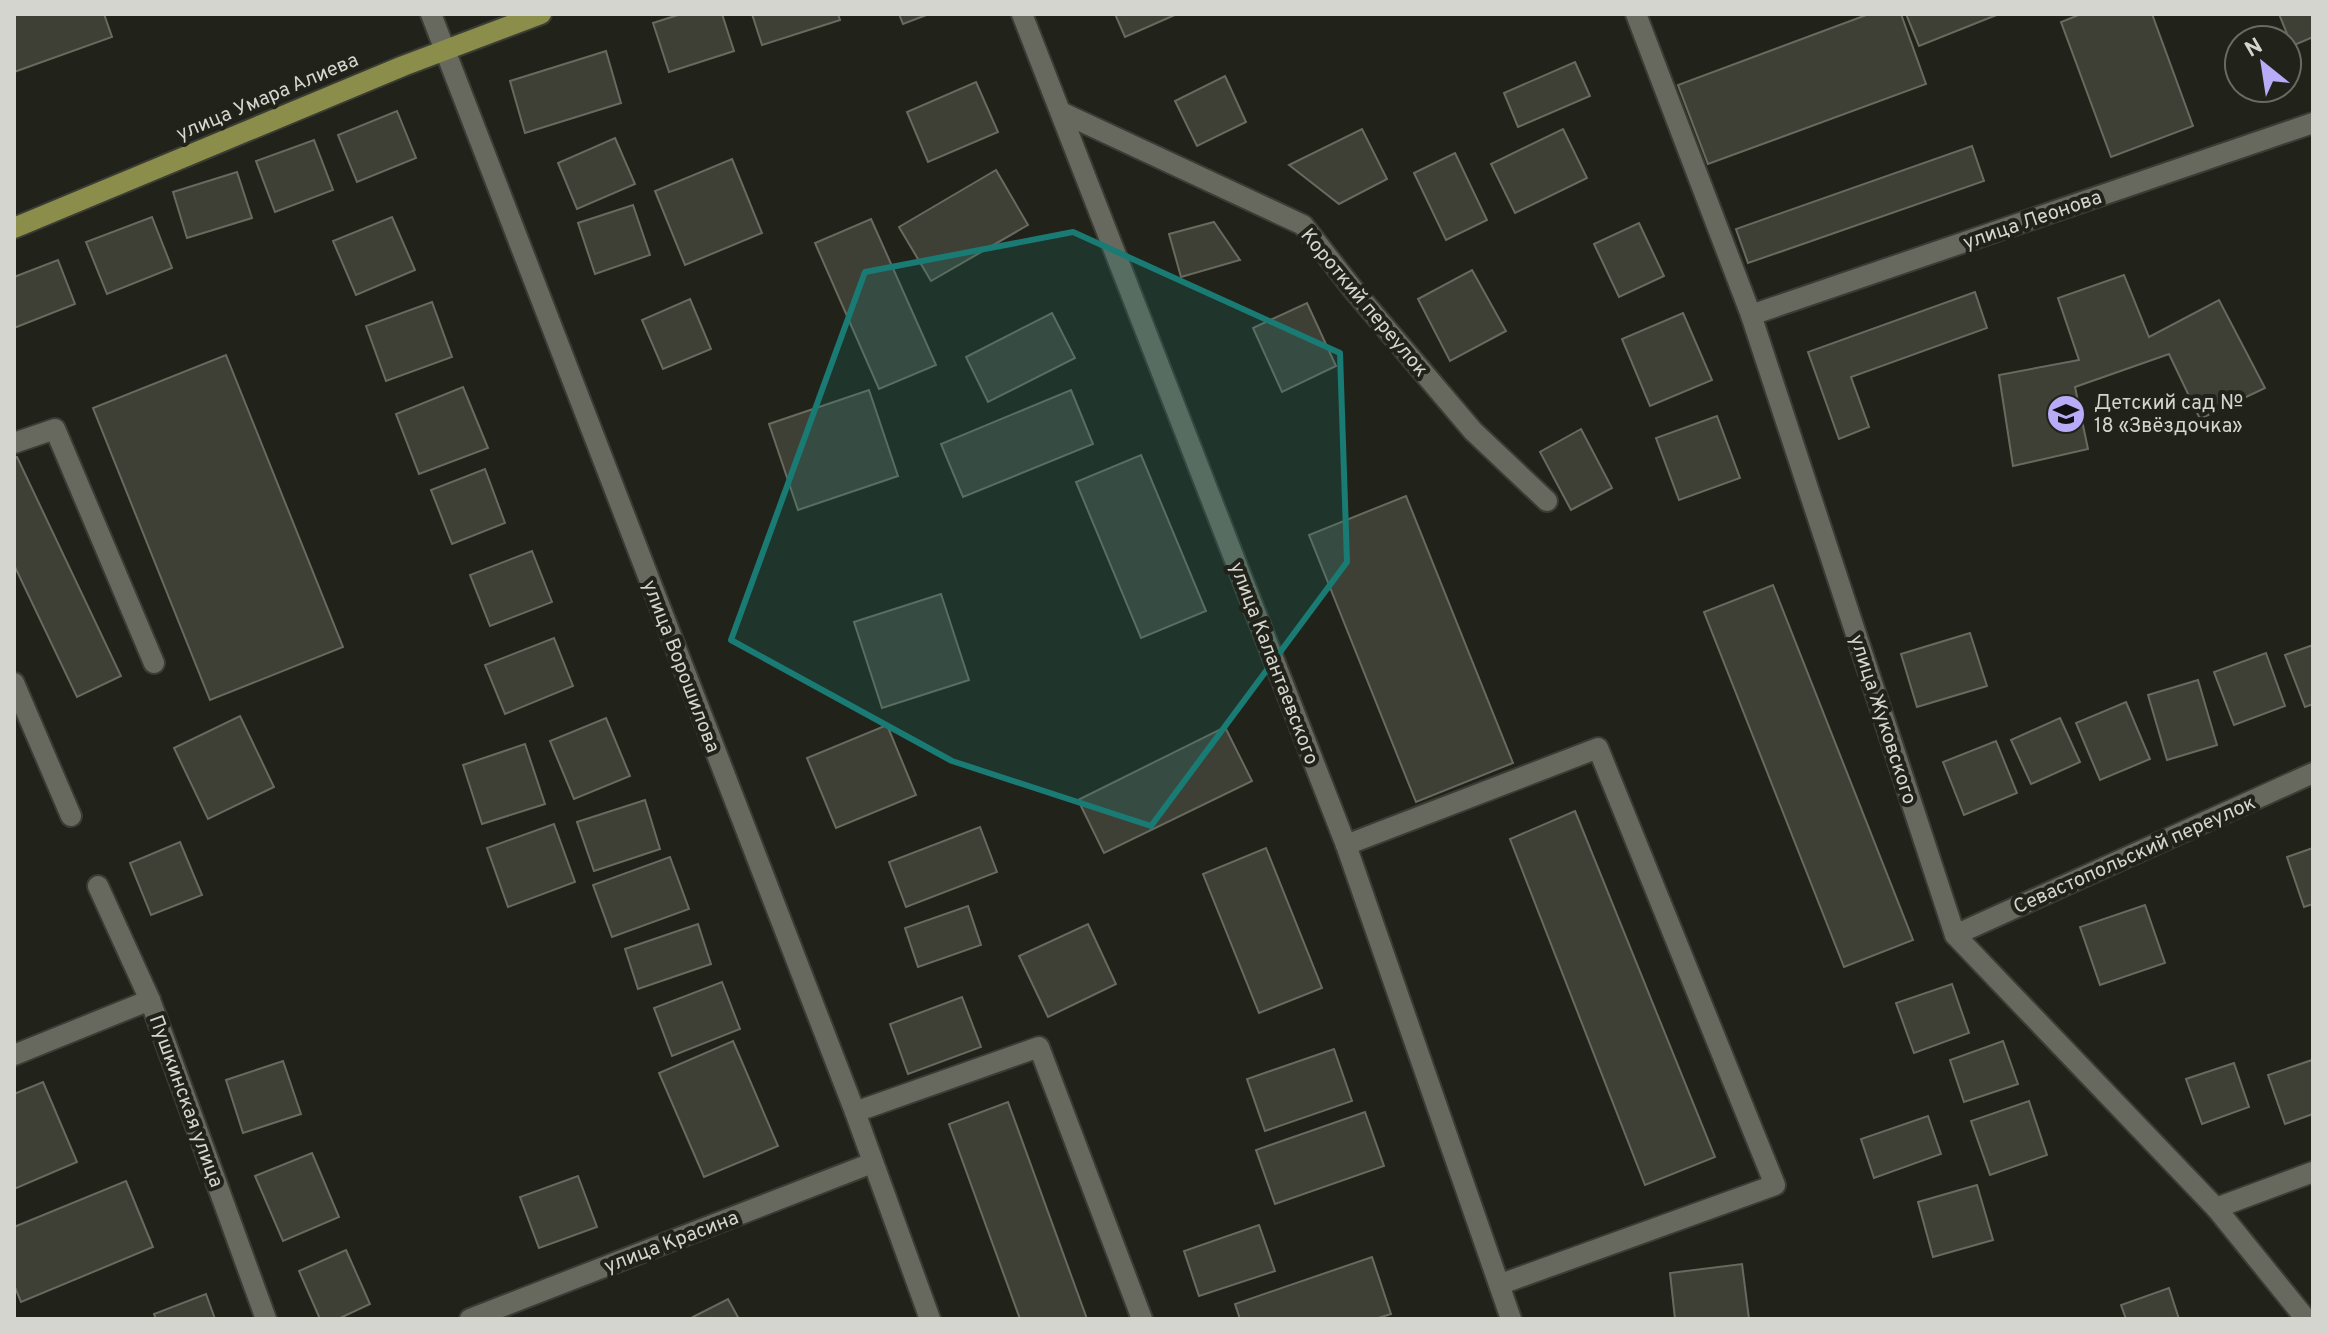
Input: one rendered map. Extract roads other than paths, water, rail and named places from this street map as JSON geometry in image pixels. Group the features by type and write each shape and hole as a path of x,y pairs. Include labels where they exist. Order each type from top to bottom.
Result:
{"main road":[{"name":"улица Умара Алиева","path":"14,228 443,50 541,14"}],"street":[{"name":"улица Ворошилова","path":"431,14 855,1112 930,1319"},
{"name":"улица Калантаевского","path":"1022,14 1346,845 1511,1319"},
{"name":"улица Жуковского","path":"1636,14 1751,315 1955,935 2216,1208 2306,1319"},
{"name":"Короткий переулок","path":"1061,112 1303,225 1356,293 1473,431 1547,501"},
{"name":"улица Леонова","path":"1751,315 2313,123"},
{"path":"14,443 55,429 154,663"},
{"path":"14,683 71,816"},
{"path":"1346,845 1598,748 1775,1185 1501,1284"},
{"name":"Севастопольский переулок","path":"1955,935 2313,773"},
{"name":"Пушкинская улица","path":"98,886 150,1000 266,1319"},
{"path":"14,1055 150,1000"},
{"path":"855,1112 1039,1047 1142,1319"},
{"name":"улица Красина","path":"470,1319 872,1163"},
{"path":"2216,1208 2313,1172"}],"place":[{"name":"Детский сад № 18 «Звёздочка»","path":"2066,414"}]}
